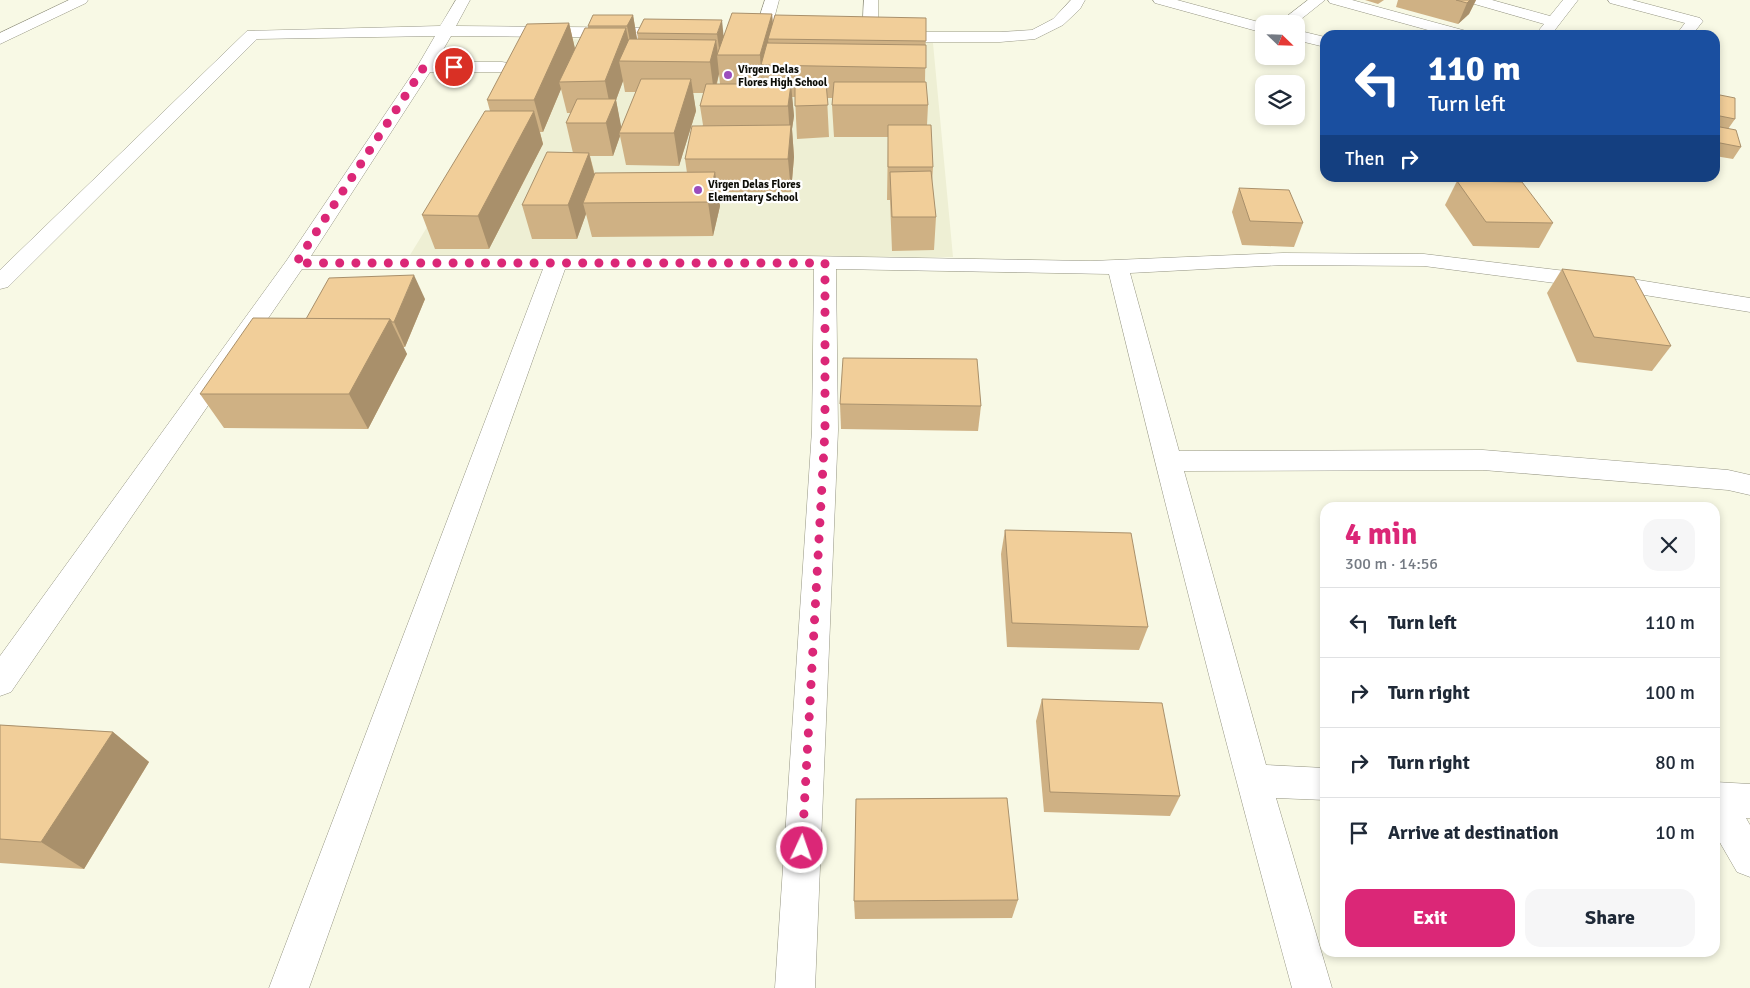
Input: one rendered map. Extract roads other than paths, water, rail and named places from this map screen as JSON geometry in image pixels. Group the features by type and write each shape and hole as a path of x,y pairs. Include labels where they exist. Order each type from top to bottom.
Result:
{"street":[{"path":"0,39 81,0"},
{"path":"0,682 296,263 424,67 464,0"},
{"path":"772,0 756,34 781,35"},
{"path":"871,0 864,37 1000,37 1035,34 1058,22 1078,0"},
{"path":"1160,0 1255,26"},
{"path":"1297,15 1318,0"},
{"path":"1335,0 1446,30"},
{"path":"1476,0 1553,22"},
{"path":"1547,30 1571,0"},
{"path":"1615,0 1695,20 1688,30"},
{"path":"0,282 253,34 445,31 690,34"},
{"path":"1305,37 1320,41"},
{"path":"424,67 502,67"},
{"path":"296,263 825,263 1118,267 1283,259 1424,260 1632,286 1750,305"},
{"path":"795,988 825,430 825,263"},
{"path":"289,988 556,264"},
{"path":"1118,267 1167,462 1253,781 1312,988"},
{"path":"1167,462 1483,460 1728,480 1750,485"},
{"path":"1253,781 1320,784"},
{"path":"1720,800 1750,800"},
{"path":"1720,808 1750,859"}],"place":[{"name":"Virgen Delas Flores High School","path":"728,75"},
{"name":"Virgen Delas Flores Elementary School","path":"698,190"}]}
